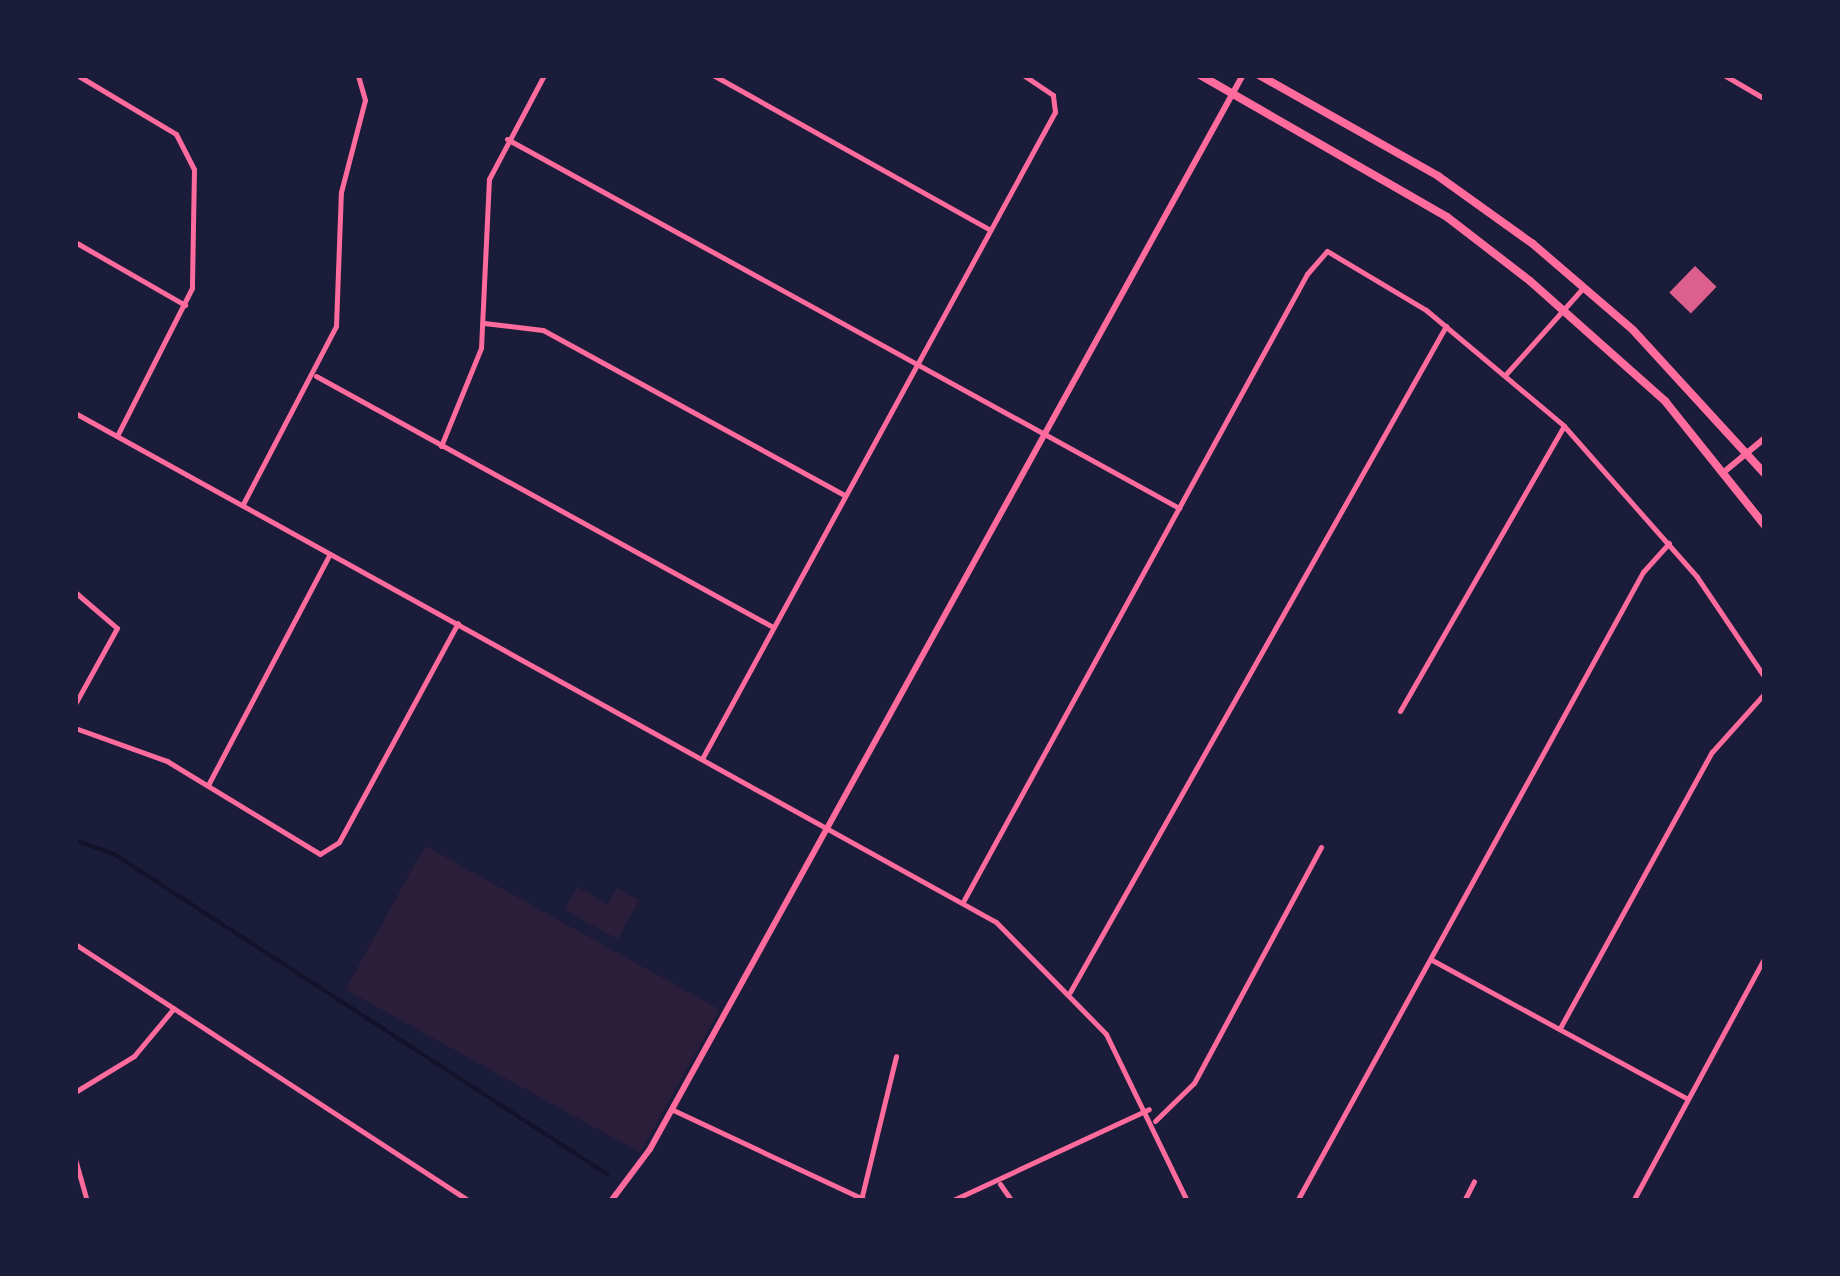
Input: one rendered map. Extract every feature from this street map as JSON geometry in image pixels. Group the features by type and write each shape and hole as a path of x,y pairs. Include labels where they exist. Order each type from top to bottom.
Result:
{"main road":[{"path":"1200,75 1447,217 1564,308 1724,472 1765,526"},
{"path":"1259,75 1438,176 1582,288 1748,452 1765,474"}],"street":[{"path":"77,75 189,148 193,279 185,305 117,436"},
{"path":"243,504 316,376 336,326 341,192 364,100 358,75"},
{"path":"441,446 468,390 484,322 486,192 507,138 544,75"},
{"path":"713,75 989,229"},
{"path":"703,757 989,229 1055,98 1023,75"},
{"path":"611,1201 671,1109 829,828 1243,75"},
{"path":"1724,75 1765,99"},
{"path":"507,138 1179,508"},
{"path":"75,242 185,305"},
{"path":"964,900 1179,508 1328,252 1446,326 1564,426 1669,543 1765,678"},
{"path":"1506,374 1582,288"},
{"path":"484,322 543,330 845,495"},
{"path":"1070,992 1446,326"},
{"path":"316,376 773,626"},
{"path":"75,413 964,900 1070,992 1149,1109 1187,1201"},
{"path":"1400,711 1564,426"},
{"path":"1724,472 1765,438"},
{"path":"1297,1201 1642,572 1669,543"},
{"path":"208,785 330,554"},
{"path":"75,592 117,628 75,704"},
{"path":"75,728 208,785 300,850 328,852 458,623"},
{"path":"1560,1028 1712,752 1765,693"},
{"path":"1155,1121 1194,1083 1320,847"},
{"path":"75,944 469,1201"},
{"path":"1632,1201 1765,958"},
{"path":"1432,960 1688,1098"},
{"path":"75,1092 134,1056 174,1008"},
{"path":"671,1109 864,1200 896,1056"},
{"path":"951,1201 1000,1184 1149,1109"},
{"path":"75,1159 87,1201"},
{"path":"1464,1201 1474,1181"},
{"path":"1000,1184 1012,1201"}],"shaded area":[{"path":"425,846 720,1009 640,1153 345,989"},
{"path":"577,887 608,904 617,888 639,900 618,939 564,910"}],"building":[{"path":"1695,266 1717,287 1691,313 1669,293"}],"waterway":[{"path":"75,840 114,854 607,1174"}]}
